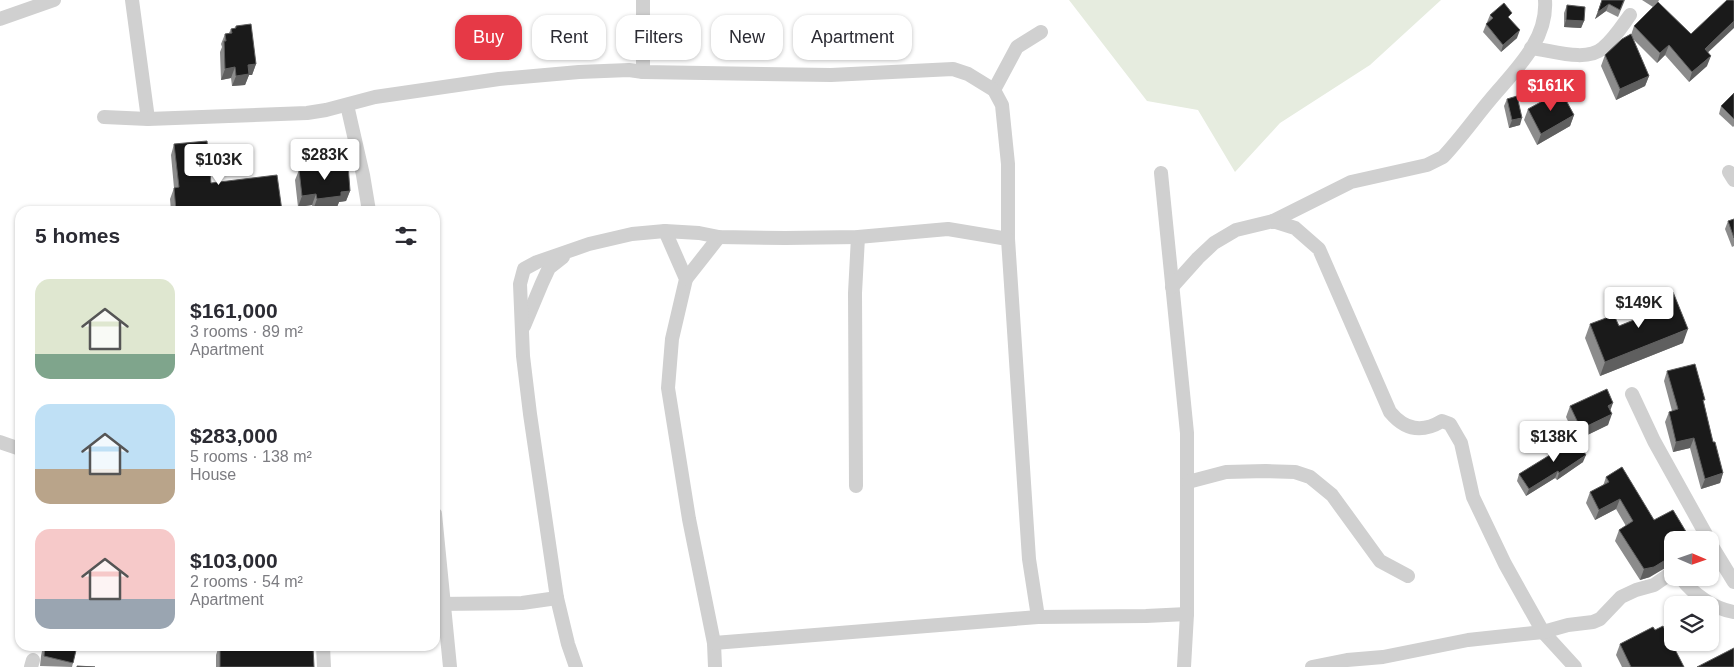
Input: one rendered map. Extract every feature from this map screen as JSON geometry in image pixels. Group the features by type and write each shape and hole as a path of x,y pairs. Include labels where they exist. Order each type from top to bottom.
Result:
{"street":[{"path":"0,19 54,0"},
{"path":"132,0 148,119"},
{"path":"642,0 643,72"},
{"path":"1172,287 1198,258 1214,244 1236,230 1274,221 1351,182 1427,165 1443,157 1526,57 1538,36 1545,0"},
{"path":"1531,48 1551,50 1570,56 1590,54 1602,50 1630,14"},
{"path":"994,90 1017,47 1041,32"},
{"path":"104,117 148,119 307,114 375,97 499,79 579,72 629,70 643,72 831,75 953,69 968,74 994,90 1002,104 1008,164 1008,239 1029,559 1038,617"},
{"path":"347,105 368,206"},
{"path":"1161,173 1187,433 1187,614 1184,667"},
{"path":"1274,221 1295,228 1319,249 1390,412 1395,418 1404,425 1420,429 1432,427 1442,421 1450,424 1461,443 1476,505 1505,564 1543,632 1575,667"},
{"path":"576,667 556,598 530,414 523,356 520,284 524,269 537,262 571,250 632,234 665,231 699,233 719,237 785,238 858,237 948,229 1008,239"},
{"path":"665,231 686,279"},
{"path":"715,667 714,643 689,519 668,388 672,340 686,279 719,237"},
{"path":"856,486 855,293 858,237"},
{"path":"522,329 527,322 550,268 571,250"},
{"path":"1632,394 1654,441 1704,531"},
{"path":"0,442 15,447"},
{"path":"1188,482 1226,472 1295,472 1310,476 1332,495 1380,561 1408,576"},
{"path":"1719,557 1734,582"},
{"path":"1312,667 1347,660 1405,653 1468,640 1543,632 1600,619 1621,597 1654,585 1664,578"},
{"path":"1688,586 1705,600 1719,608 1734,612"},
{"path":"440,603 522,604 556,598"},
{"path":"440,609 450,667"},
{"path":"714,643 1038,617 1187,614"},
{"path":"323,651 324,667"}],"shaded area":[{"path":"1069,0 1441,0 1370,65 1280,123 1235,172 1198,110 1147,101"}],"building":[{"path":"1602,0 1624,0 1620,10 1609,4 1598,12"},
{"path":"1727,0 1734,1 1734,21 1705,49 1711,56 1692,72 1669,45 1660,53 1634,26 1658,2 1691,34"},
{"path":"1504,3 1512,13 1508,17 1520,30 1503,45 1486,24 1493,18 1490,15"},
{"path":"1567,5 1585,7 1584,21 1566,20"},
{"path":"251,24 256,64 248,65 249,74 236,76 235,67 225,69 225,34 232,33 231,29 236,28 236,26"},
{"path":"1631,34 1649,76 1620,89 1605,55 1622,39"},
{"path":"1561,91 1574,115 1541,134 1528,109"},
{"path":"1734,93 1734,119 1721,106"},
{"path":"1517,96 1522,118 1512,120 1507,99"},
{"path":"207,141 211,183 277,175 281,206 176,206 174,188 179,187 174,144"},
{"path":"348,164 350,191 341,192 341,196 317,199 316,194 302,196 299,170"},
{"path":"1734,219 1734,238 1728,221"},
{"path":"1673,292 1688,329 1605,362 1590,324 1614,315 1619,326 1656,311 1652,300"},
{"path":"1695,364 1705,400 1703,400 1713,442 1715,442 1723,473 1705,479 1694,438 1676,442 1669,412 1678,409 1667,371"},
{"path":"1607,389 1613,403 1608,406 1612,414 1581,429 1570,406"},
{"path":"1573,435 1586,455 1559,473 1558,471 1529,489 1519,474 1558,450 1556,447"},
{"path":"1622,467 1654,520 1673,510 1686,531 1664,531 1664,561 1654,567 1644,569 1619,530 1633,521 1620,499 1599,510 1590,492 1609,482 1606,477"},
{"path":"1663,626 1664,651 1676,651 1684,667 1631,667 1620,644 1653,627 1655,630"},
{"path":"1734,648 1734,667 1697,667"},
{"path":"44,651 76,651 73,663 44,656"},
{"path":"220,651 313,651 314,667 220,667"}]}
